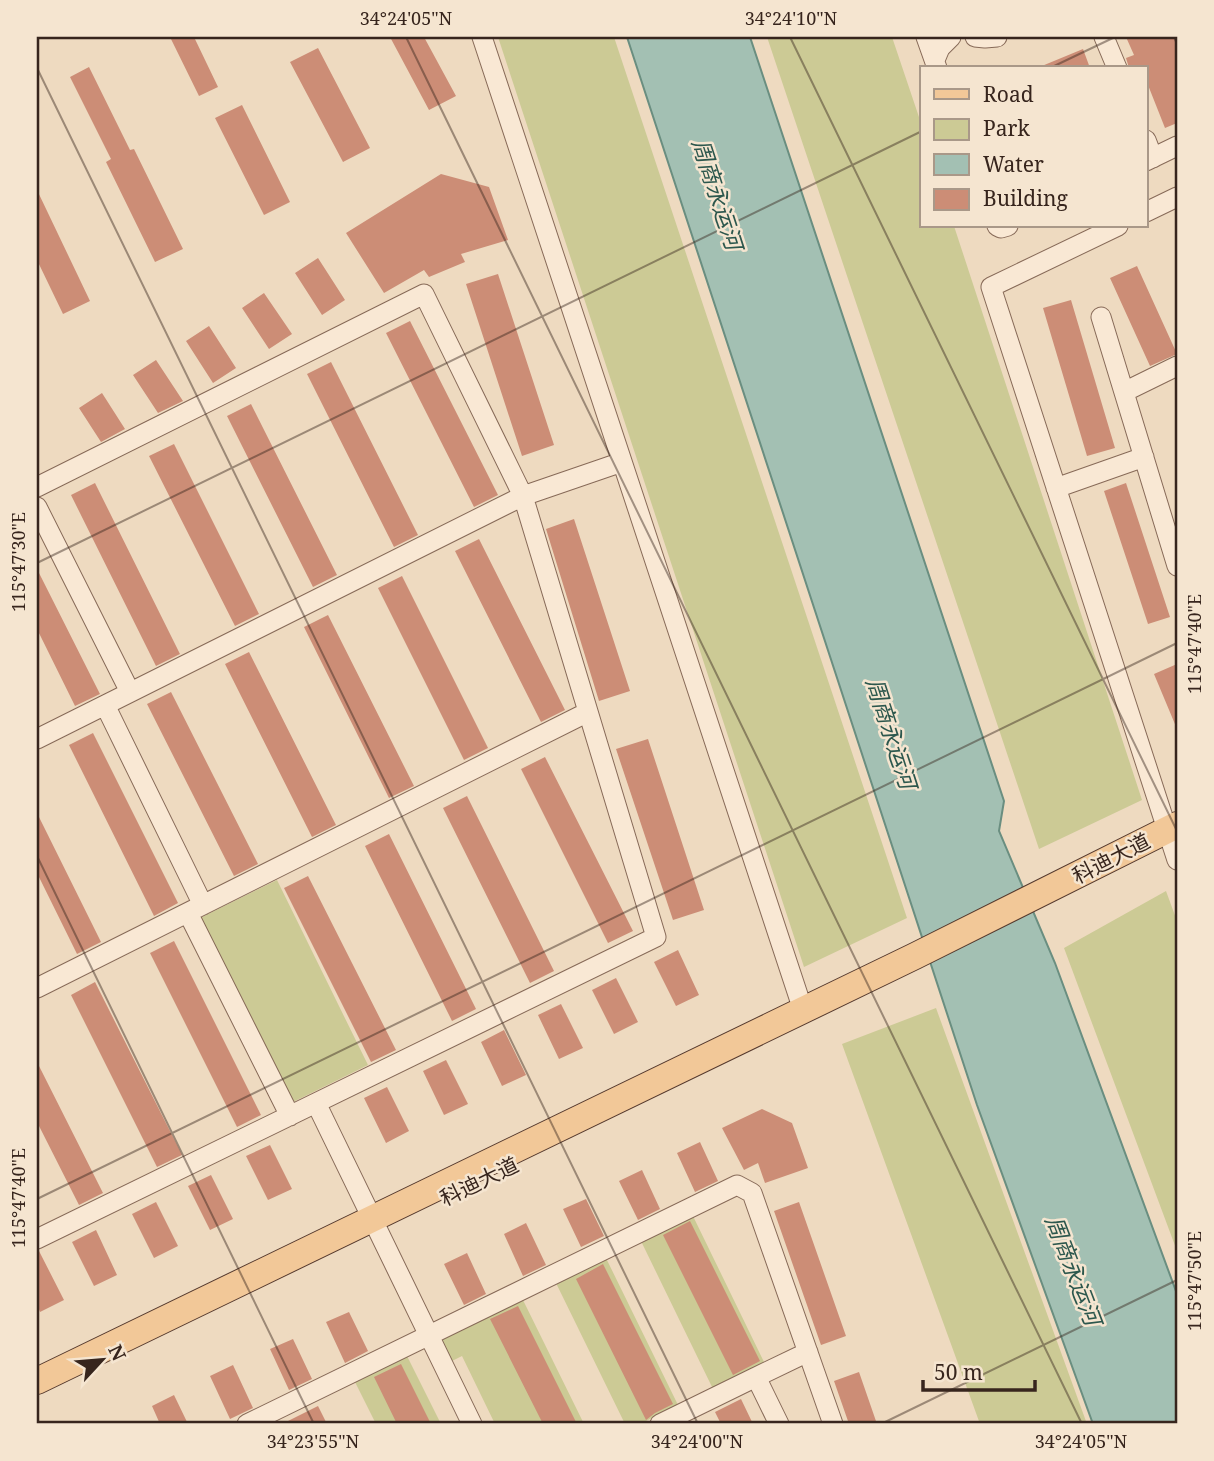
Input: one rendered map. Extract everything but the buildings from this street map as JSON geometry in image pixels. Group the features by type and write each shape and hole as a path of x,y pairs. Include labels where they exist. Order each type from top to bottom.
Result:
{"main road":[{"name":"科迪大道","path":"37,1381 375,1224 1173,840"},
{"name":"科迪大道","path":"37,1394 803,1010 918,961"}],"street":[{"path":"482,37 803,1010"},
{"path":"926,37 936,64"},
{"path":"936,64 940,47 951,37"},
{"path":"975,37 997,37"},
{"path":"1104,37 1116,66"},
{"path":"1148,153 1177,146"},
{"path":"1148,211 1177,197"},
{"path":"1114,228 991,287 1173,840"},
{"path":"37,487 424,294 523,496 656,937 37,1239"},
{"path":"1101,317 1144,457 1171,525 1177,566"},
{"path":"1124,392 1177,366"},
{"path":"1056,488 1144,457"},
{"path":"37,739 523,496 622,462"},
{"path":"37,507 130,692"},
{"path":"105,705 289,1116"},
{"path":"37,988 588,712"},
{"path":"316,1103 472,1424"},
{"path":"247,1424 737,1185 752,1193 833,1424"},
{"path":"660,1424 808,1352"},
{"path":"756,1377 779,1424"}],"green space":[{"path":"498,37 614,37 907,918 804,967"},
{"path":"767,37 892,37 920,120 920,228 955,228 1142,800 1039,849"},
{"path":"277,880 368,1065 291,1103 200,918"},
{"path":"1166,891 1177,921 1177,1251 1064,948"},
{"path":"936,1008 1087,1424 980,1424 842,1044"},
{"path":"692,1214 765,1364 713,1389 640,1239"},
{"path":"605,1256 678,1405 640,1424 625,1424 555,1281"},
{"path":"522,1298 584,1424 495,1424 462,1356 450,1362 438,1338"},
{"path":"407,1356 441,1424 376,1424 355,1382"}],"water":[{"name":"周商永运河","path":"627,37 750,37 1004,801 999,831 1055,963 1177,1294 1177,1424 1093,1424 977,1105"}]}
